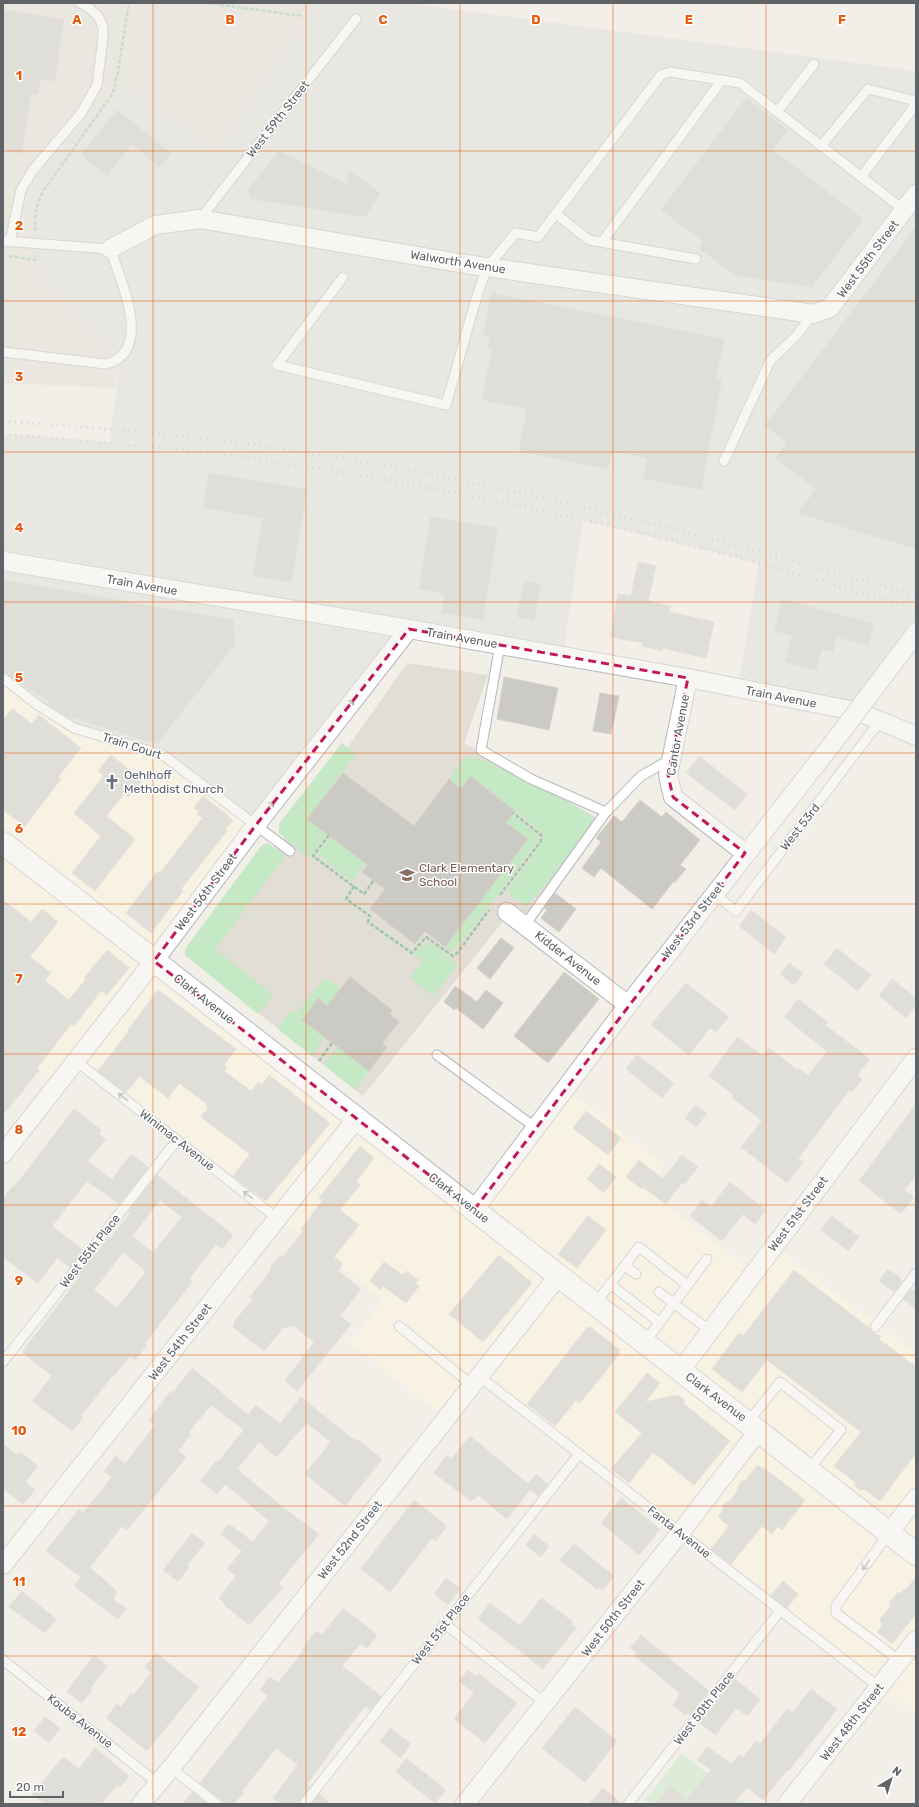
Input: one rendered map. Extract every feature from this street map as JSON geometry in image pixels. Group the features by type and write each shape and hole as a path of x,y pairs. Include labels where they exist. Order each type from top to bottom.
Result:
{"street":[{"name":"West 55th Street","path":"813,314 830,308 916,194"},
{"name":"Walworth Avenue","path":"110,249 155,225 200,219 487,267 813,314"},
{"name":"Train Avenue","path":"3,561 409,629 688,678 859,712 916,736"},
{"name":"West 56th Street","path":"3,1154 154,961 256,825 409,629"},
{"name":"West 53rd Street","path":"474,1210 628,1005 745,853 836,739 916,633"},
{"name":"Cantor Avenue","path":"688,678 668,775 673,797 745,853"},
{"name":"Clark Avenue","path":"3,843 809,1469 916,1554"},
{"name":"Kidder Avenue","path":"498,907 525,925 628,1005"},
{"name":"West 51st Street","path":"681,1370 916,1058"},
{"name":"West 54th Street","path":"3,1565 357,1118"},
{"name":"West 52nd Street","path":"141,1804 171,1768 559,1275"},
{"name":"West 50th Street","path":"465,1804 680,1533 753,1426"},
{"path":"889,1533 916,1498"},
{"name":"West 48th Street","path":"787,1804 916,1640"}],"lane":[{"path":"3,352 106,364 116,361 123,355 129,346 132,332 128,302 110,249 6,241 21,190 33,170 82,112 97,85 104,38 103,27 98,16 88,7 80,3"},
{"name":"West 59th Street","path":"200,219 356,19"},
{"path":"777,112 814,64"},
{"path":"343,277 277,365 446,405 487,267 516,233 538,237 661,75 670,72 740,83 904,210"},
{"path":"602,242 722,80"},
{"path":"821,146 868,89 912,100 914,107 861,177"},
{"path":"556,214 589,240 696,259"},
{"path":"724,461 770,361 797,335 813,314"},
{"path":"500,645 481,750 531,779 606,812"},
{"name":"Train Court","path":"3,678 36,704 74,728 163,754 290,851"},
{"name":"West 53rd","path":"714,894 736,911 880,721"},
{"path":"525,925 606,812 641,776 672,758"},
{"path":"437,1055 536,1128"},
{"name":"Winimac Avenue","path":"76,1061 278,1218"},
{"name":"West 55th Place","path":"3,1362 177,1140"},
{"path":"595,1304 639,1247 687,1285"},
{"path":"645,1342 673,1303 708,1259"},
{"path":"625,1266 636,1274"},
{"path":"876,1327 916,1273"},
{"path":"610,1284 659,1322"},
{"path":"659,1292 710,1331"},
{"name":"Fanta Avenue","path":"399,1326 579,1454 879,1687"},
{"path":"753,1426 780,1382 841,1430 809,1469"},
{"name":"West 51st Place","path":"304,1804 579,1454"},
{"path":"889,1533 836,1606 836,1613 900,1661"},
{"name":"West 50th Place","path":"628,1804 780,1611"},
{"path":"445,1624 545,1703"},
{"name":"Kouba Avenue","path":"3,1660 157,1783"},
{"path":"171,1768 217,1804"}],"path":[{"path":"35,234 34,217 37,202 113,93 129,3"},
{"path":"208,3 302,16"},
{"path":"3,255 36,260"},
{"path":"421,936 424,938 426,937 453,956 498,907 541,841 541,834 513,813"},
{"path":"329,835 313,856 364,894 374,880"},
{"path":"354,886 346,899 370,916 368,922 412,953 424,938"},
{"path":"319,1061 332,1043"}],"highlighted area":[{"path":"409,629 688,678 668,775 673,797 745,853 474,1210 154,961 256,825"}],"shaded area":[{"path":"3,3 316,3 219,154 120,84 23,184 40,277 120,358 115,388 3,383"},
{"path":"316,3 406,3 916,71 916,633 856,713 738,688 759,563 583,520 563,656 409,629 256,825 163,755 74,728 3,678 3,434 110,442 120,358 40,277 22,184 120,84 219,154"},
{"name":"Clark Elementary School","path":"407,663 488,675 464,743 602,821 521,922 509,914 363,1096 190,959 284,838"},
{"path":"3,678 153,750 256,825 155,960 474,1209 565,1088 664,1165 646,1190 754,1273 775,1246 916,1354 916,1716 480,1376 446,1419 350,1343 383,1300 76,1061 57,1085 3,1043"}],"green space":[{"path":"342,743 356,754 307,819 327,834 309,858 279,833 279,824"},
{"path":"466,756 473,760 477,758 484,762 492,759 593,816 585,834 576,847 527,907 510,895 509,889 542,843 543,833 471,777 461,789 449,779"},
{"path":"512,815 536,834 539,838 538,841 459,945 450,950 445,947 527,839 506,823"},
{"path":"330,837 365,863 352,881 317,854"},
{"path":"268,843 285,856 215,949 273,995 258,1014 185,955 185,949 262,845"},
{"path":"425,944 435,946 458,965 433,996 410,978 422,961 414,954"},
{"path":"325,978 341,989 327,1006 318,999 302,1019 325,1037 312,1056 278,1029 292,1010 296,1014"},
{"path":"338,1047 369,1071 355,1090 324,1065"},
{"path":"682,1753 746,1804 650,1804 645,1800"}],"building":[{"path":"3,10 64,19 55,81 40,79 38,95 31,93 22,153 3,150"},
{"path":"746,98 788,130 773,150 863,219 812,287 736,276 699,248 704,242 661,210"},
{"path":"117,110 171,153 160,167 132,144 107,176 81,155"},
{"path":"279,151 347,184 349,170 380,193 365,217 251,199 248,190"},
{"path":"916,227 916,549 798,513 816,489 775,458 787,442 765,426"},
{"path":"491,293 724,339 716,378 722,379 701,490 643,478 647,458 612,451 608,469 519,451 527,409 482,400 492,350 488,349 490,337 483,336"},
{"path":"209,473 307,489 291,582 253,576 263,518 203,508"},
{"path":"431,517 498,528 483,620 442,613 445,594 419,589"},
{"path":"638,562 656,566 648,601 671,606 669,612 714,622 706,658 662,648 662,651 642,646 643,643 611,637 618,594 631,596"},
{"path":"3,580 233,620 235,644 157,744 67,716 47,704 49,702 3,672"},
{"path":"524,581 541,584 534,621 517,617"},
{"path":"782,599 874,624 868,646 837,637 833,652 822,649 816,670 785,662 792,636 774,631"},
{"path":"504,677 558,688 549,730 497,719"},
{"path":"600,693 619,696 611,734 593,731"},
{"path":"12,709 32,724 39,715 81,748 58,777 61,779 25,826 3,810 3,720"},
{"path":"111,755 142,780 129,797 125,793 106,816 135,839 95,891 72,873 101,836 74,813 104,776 98,771"},
{"path":"699,756 747,794 735,810 686,773"},
{"path":"343,773 414,826 449,779 461,789 470,776 515,811 506,823 528,839 445,947 425,931 415,944 370,909 385,889 362,872 368,865 307,819"},
{"path":"203,796 233,820 225,830 227,831 181,889 183,891 151,933 126,913 158,871 160,873 203,818 197,814 199,812 194,808"},
{"path":"640,800 662,817 666,812 700,840 680,865 686,869 674,883 673,882 652,909 601,868 594,877 582,868 601,842 596,838 614,816 622,822"},
{"path":"555,893 576,909 559,932 541,918 547,910 544,908"},
{"path":"3,900 31,922 42,909 58,922 30,957 51,973 45,981 69,1000 86,979 84,978 107,950 129,968 107,995 101,991 74,1026 71,1024 37,1068 39,1070 23,1089 24,1090 3,1114"},
{"path":"751,910 786,937 774,954 739,926"},
{"path":"501,938 514,948 490,979 477,968"},
{"path":"837,948 871,975 858,991 824,964"},
{"path":"789,963 803,973 794,985 780,974"},
{"path":"564,972 599,999 548,1063 514,1036"},
{"path":"350,977 392,1010 390,1014 399,1022 382,1043 387,1047 369,1071 302,1020 318,998 327,1006"},
{"path":"892,979 916,998 916,1005 906,1018 879,996"},
{"path":"686,983 729,1017 716,1032 710,1028 689,1055 651,1025"},
{"path":"455,986 477,1002 486,990 503,1003 483,1029 456,1008 454,1010 444,1002"},
{"path":"158,990 236,1049 224,1065 227,1067 224,1071 251,1091 258,1082 262,1085 269,1075 330,1123 266,1201 233,1176 250,1154 201,1117 208,1108 206,1107 207,1104 179,1083 168,1098 139,1076 126,1093 98,1071"},
{"path":"798,999 828,1022 825,1025 870,1059 857,1075 862,1079 852,1092 849,1090 798,1159 803,1162 787,1183 741,1147 762,1121 732,1097 734,1095 709,1076 737,1037 763,1056 769,1048 797,1070 798,1068 808,1076 827,1051 784,1017"},
{"path":"637,1055 674,1083 662,1098 626,1069"},
{"path":"916,1104 916,1175 904,1190 914,1197 901,1214 859,1181"},
{"path":"695,1105 707,1113 696,1127 685,1119"},
{"path":"74,1109 101,1130 99,1134 106,1139 88,1161 112,1180 131,1154 148,1167 119,1204 87,1181 52,1226 83,1250 70,1267 57,1258 38,1283 3,1257 3,1198 14,1185 15,1186"},
{"path":"586,1111 621,1138 608,1155 573,1128"},
{"path":"360,1146 374,1158 356,1182 360,1185 340,1210 359,1225 334,1257 343,1264 338,1271 361,1289 340,1316 351,1324 297,1391 285,1381 314,1342 294,1326 283,1328 264,1351 233,1327 235,1324 234,1322 253,1299 250,1297 271,1270 271,1266 280,1255 283,1257 303,1231 301,1229 322,1201 319,1198"},
{"path":"682,1155 698,1167 685,1184 682,1183 666,1204 643,1187 642,1189 626,1177 639,1160 663,1179"},
{"path":"599,1164 616,1177 604,1193 587,1179"},
{"path":"157,1175 233,1235 222,1249 216,1244 189,1279 192,1282 145,1343 147,1345 135,1360 130,1356 113,1377 112,1376 81,1416 83,1418 72,1431 32,1401 52,1376 22,1352 81,1275 79,1274 109,1238 110,1239 131,1212 129,1211","holes":["160,1200 182,1217 153,1253 132,1236","123,1252 146,1272 117,1308 94,1290"]},
{"path":"730,1182 766,1210 755,1224 743,1214 722,1241 690,1216 702,1200 711,1207"},
{"path":"588,1216 606,1230 577,1268 558,1254"},
{"path":"832,1216 859,1237 848,1251 821,1230"},
{"path":"499,1255 532,1283 483,1342 449,1314"},
{"path":"384,1262 403,1275 406,1271 418,1280 415,1284 419,1286 406,1303 383,1286 381,1290 370,1281"},
{"path":"888,1269 901,1278 900,1279 902,1281 894,1292 879,1281"},
{"path":"794,1270 869,1328 871,1332 881,1336 879,1339 916,1367 916,1453 880,1501 864,1489 860,1490 855,1486 855,1482 834,1466 861,1432 767,1360 742,1392 712,1369 739,1333 743,1336"},
{"path":"912,1289 916,1292 916,1309 903,1299"},
{"path":"590,1327 620,1350 618,1352 620,1353 580,1403 576,1400 555,1426 527,1404 587,1328"},
{"path":"192,1368 248,1415 256,1405 280,1424 301,1397 350,1437 357,1441 358,1440 382,1459 345,1506 305,1474 331,1442 307,1423 276,1457 259,1442 237,1469 280,1505 319,1534 278,1584 283,1588 249,1625 228,1608 219,1598 236,1576 227,1569 242,1551 221,1534 229,1524 253,1542 269,1521 225,1484 217,1494 201,1481 216,1461 218,1462 244,1430 211,1405 188,1433 191,1434 178,1451 186,1457 129,1528 127,1530 122,1526 90,1567 117,1592 113,1599 126,1609 118,1619 74,1586 81,1577 46,1551 79,1509 83,1513 112,1477 104,1471 116,1456 125,1464 155,1425 149,1420 171,1391 173,1393"},
{"path":"647,1373 660,1383 645,1402 678,1395 684,1400 684,1404 730,1441 694,1485 653,1452 629,1483 611,1469 642,1433 615,1412"},
{"path":"470,1436 528,1484 536,1474 548,1484 538,1496 530,1490 507,1519 478,1495 471,1501 434,1473 447,1455 451,1459"},
{"path":"3,1444 17,1455 20,1452 38,1466 25,1482 35,1490 23,1504 3,1488"},
{"path":"757,1466 764,1468 805,1500 782,1530 778,1526 772,1534 762,1526 731,1564 711,1549 729,1526 718,1517 723,1511 723,1506 726,1502 730,1501 738,1490 742,1481 746,1480"},
{"path":"621,1498 660,1529 639,1555 601,1523"},
{"path":"414,1500 447,1526 436,1541 432,1538 390,1592 361,1569"},
{"path":"192,1533 205,1543 187,1565 189,1567 178,1581 163,1570"},
{"path":"534,1534 549,1546 541,1557 526,1545"},
{"path":"574,1544 614,1576 603,1590 599,1587 597,1589 560,1560"},
{"path":"916,1577 916,1614 892,1644 877,1632 882,1626 880,1619 891,1606 889,1604 898,1592 900,1594 904,1589 906,1590"},
{"path":"446,1578 460,1589 448,1605 434,1594"},
{"path":"783,1581 798,1594 787,1608 771,1596"},
{"path":"22,1591 56,1619 45,1633 9,1607"},
{"path":"541,1598 573,1622 571,1624 576,1628 543,1669 478,1619 490,1603 520,1626"},
{"path":"343,1608 377,1635 367,1648 361,1643 342,1666 381,1696 370,1710 365,1706 344,1733 307,1784 310,1787 298,1804 281,1804 273,1798 298,1765 276,1748 242,1791 244,1792 234,1804 223,1804 221,1799 200,1783 268,1696 260,1690 270,1677 278,1683 304,1650 302,1649 316,1631 322,1635"},
{"path":"641,1635 709,1691 690,1715 687,1713 685,1715 673,1705 680,1693 635,1656 637,1653 630,1648"},
{"path":"156,1653 199,1687 147,1751 106,1718 117,1704 121,1708 131,1693 134,1695 151,1673 145,1667"},
{"path":"94,1655 107,1666 90,1689 92,1690 82,1703 67,1692"},
{"path":"468,1670 477,1677 479,1674 517,1703 485,1743 454,1719 474,1693 459,1681"},
{"path":"735,1679 760,1699 747,1716 736,1708 716,1735 700,1723"},
{"path":"811,1689 837,1709 763,1800 747,1787 733,1804 655,1804 670,1786 686,1800 711,1770 697,1760 707,1747 732,1764 739,1755 743,1758 756,1741 760,1744 787,1709 792,1713"},
{"path":"575,1707 617,1741 585,1782 542,1748"},
{"path":"45,1717 60,1728 49,1743 34,1731"},
{"path":"390,1728 411,1744 401,1758 380,1742"},
{"path":"95,1748 129,1776 120,1787 117,1785 101,1804 45,1804 32,1794 63,1757 79,1769"},
{"path":"406,1758 446,1790 435,1803 396,1772"},
{"path":"603,1788 622,1804 589,1804"},
{"path":"192,1792 207,1804 183,1804"},
{"path":"319,1794 331,1804 312,1804"}],"railway":[{"path":"3,421 199,438 296,451 393,467 525,494 722,541 916,596"},
{"path":"3,434 210,452 366,476 513,504 624,529 759,563 916,609"}],"place":[{"name":"Oehlhoff Methodist Church","path":"112,782"},
{"name":"Clark Elementary School","path":"407,875"}]}
